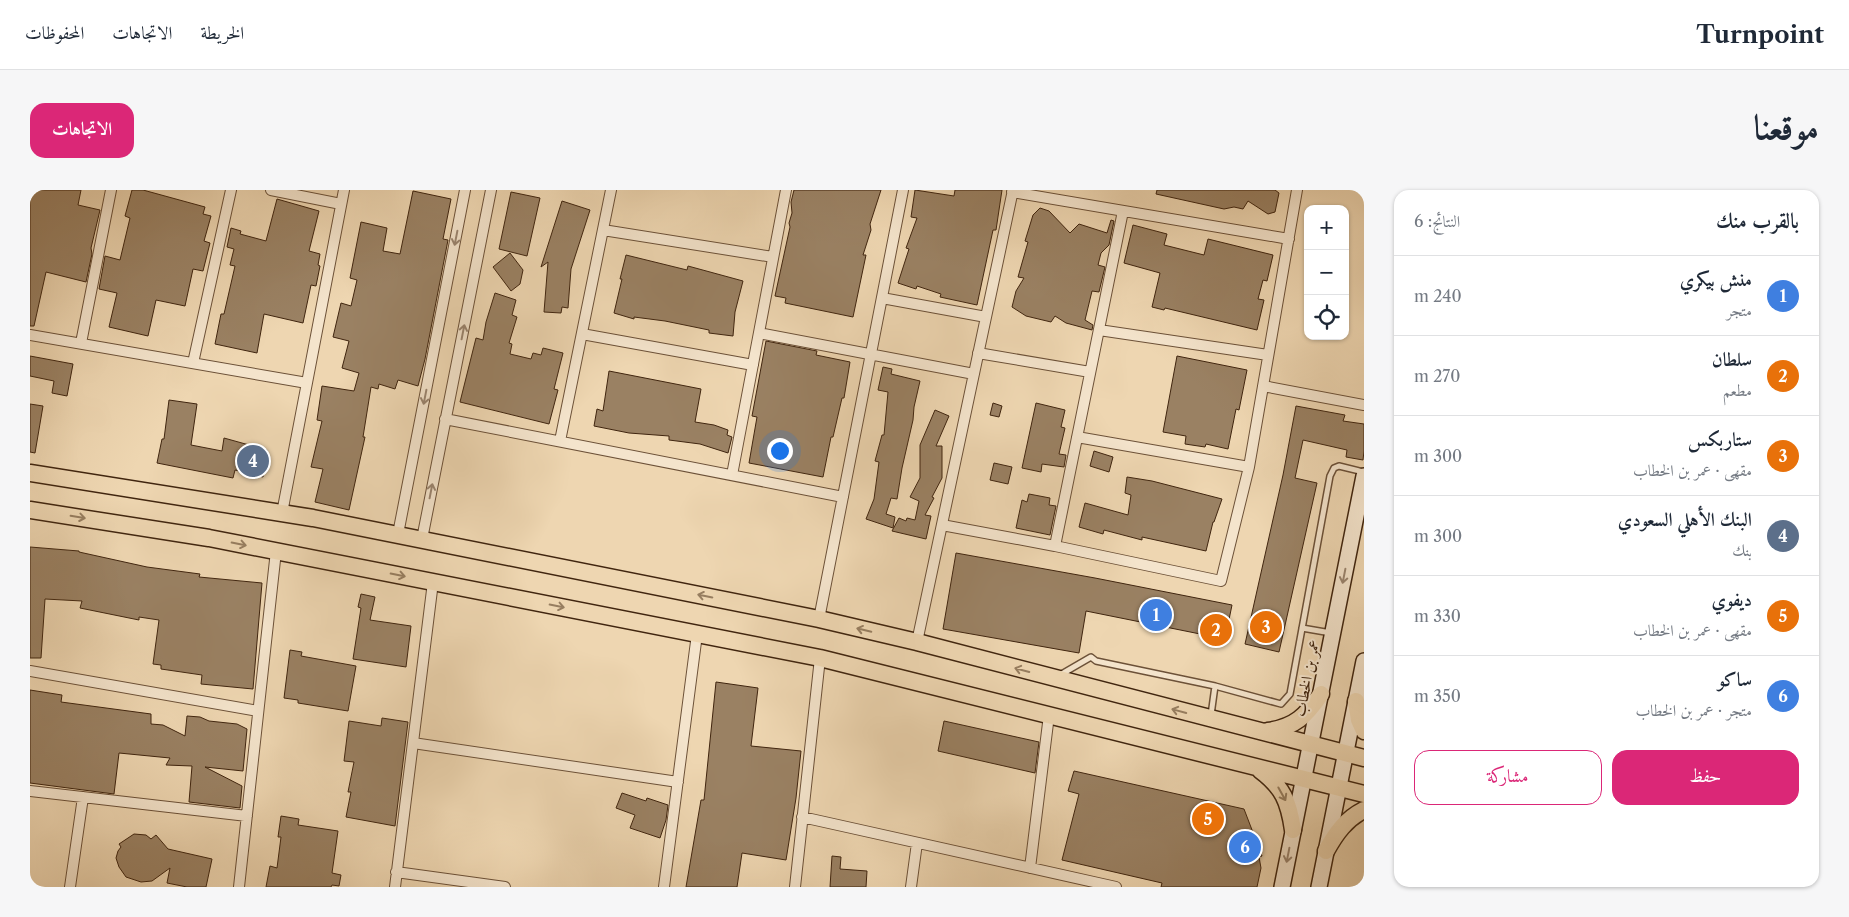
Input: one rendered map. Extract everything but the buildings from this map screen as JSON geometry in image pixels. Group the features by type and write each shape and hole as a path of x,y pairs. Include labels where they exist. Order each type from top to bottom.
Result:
{"main road":[{"path":"30,473 282,513 398,534 819,620 917,642 1364,758"},
{"path":"30,510 209,538 820,658 1364,794"},
{"path":"1263,732 1282,729 1296,722 1310,710 1320,694"},
{"path":"1356,701 1359,720 1364,731"},
{"path":"1256,767 1273,779 1283,793 1290,810 1293,830"},
{"path":"1326,851 1337,832 1354,815 1364,810"}],"street":[{"path":"81,344 111,190"},
{"path":"193,363 231,190"},
{"path":"271,190 341,204"},
{"path":"282,513 344,190"},
{"path":"398,534 466,190"},
{"path":"422,539 491,190"},
{"path":"560,441 611,190"},
{"path":"732,475 786,190"},
{"path":"819,620 903,190"},
{"path":"942,525 1055,546 1221,581 1249,467 1297,190"},
{"path":"917,642 1013,191 1289,239"},
{"path":"1055,546 1123,211"},
{"path":"603,230 774,257"},
{"path":"882,298 986,316"},
{"path":"1099,330 1268,355"},
{"path":"759,333 974,374"},
{"path":"30,334 306,383"},
{"path":"582,334 753,364"},
{"path":"978,353 1090,372"},
{"path":"1263,386 1364,405"},
{"path":"446,419 843,497"},
{"path":"1077,437 1249,467"},
{"name":"عمر بن الخطاب","path":"1282,887 1364,476"},
{"path":"239,887 276,551"},
{"path":"394,887 433,582"},
{"path":"664,887 697,634"},
{"path":"794,887 820,658"},
{"path":"1319,887 1364,661"},
{"path":"30,671 258,711"},
{"path":"1030,868 1049,715"},
{"path":"412,744 678,782"},
{"path":"30,791 247,816"},
{"path":"70,887 83,797"},
{"path":"802,817 1116,887"},
{"path":"912,887 917,843"},
{"path":"396,872 505,887"}],"lane":[{"path":"1054,678 1091,657 1096,661 1215,686 1281,704 1290,694 1330,476 1334,468 1340,466 1364,472"},
{"path":"1302,628 1332,634"},
{"path":"1211,719 1215,686"}],"place":[{"name":"البنك الأهلي السعودي","path":"253,461"},
{"name":"منش بيكري","path":"1156,615"},
{"name":"ستاربكس","path":"1266,627"},
{"name":"سلطان","path":"1216,630"},
{"name":"ديفوي","path":"1208,819"},
{"name":"ساكو","path":"1245,847"}]}
